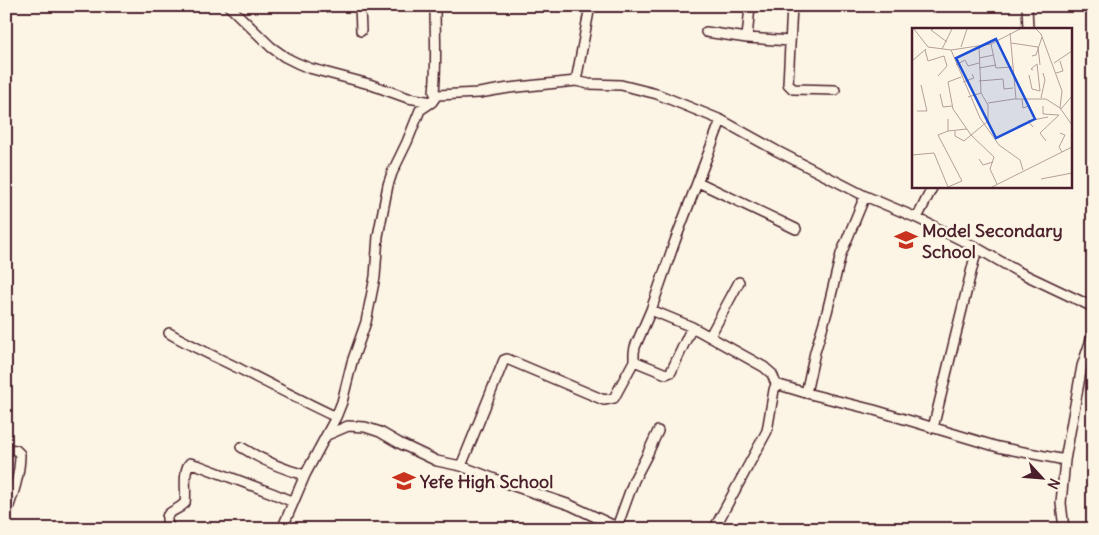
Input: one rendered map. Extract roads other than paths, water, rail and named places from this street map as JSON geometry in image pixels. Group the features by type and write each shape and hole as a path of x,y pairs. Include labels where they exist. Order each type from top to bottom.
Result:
{"street":[{"path":"229,6 271,47 284,57 315,70 369,84 408,98 434,99 576,81 589,84 622,85 657,94 721,120 865,196 917,218 977,248 1017,271 1093,308"},
{"path":"360,6 361,31"},
{"path":"434,99 435,6"},
{"path":"576,81 590,6"},
{"path":"747,38 750,6"},
{"path":"792,6 788,84 793,89 835,90"},
{"path":"1027,6 1028,28"},
{"path":"706,32 747,38 790,41"},
{"path":"282,529 305,475 327,435 342,402 352,362 366,322 374,277 378,236 388,185 394,168 420,110 434,99"},
{"path":"461,466 504,360 507,359 604,400 614,398 634,361 635,347 651,310 721,120"},
{"path":"698,182 796,229"},
{"path":"917,218 932,188"},
{"path":"806,393 841,254 865,196"},
{"path":"933,428 977,248"},
{"path":"710,336 739,282"},
{"path":"651,310 710,336 764,367 772,374 776,384 767,432 714,529"},
{"path":"634,361 668,374 671,372 692,327"},
{"path":"169,333 197,349 336,417"},
{"path":"1064,529 1061,503 1065,460 1082,366 1093,334"},
{"path":"776,384 874,410 998,447 1065,460"},
{"path":"327,435 348,426 365,427 380,432 437,460 461,466 570,505 619,528 634,480 658,431"},
{"path":"242,447 267,462 305,475"},
{"path":"6,449 16,450 20,454 18,477 6,514"},
{"path":"170,529 166,517 185,503 186,470 190,463 293,502"}],"place":[{"name":"Model Secondary School","path":"906,240"},
{"name":"Yefe High School","path":"404,481"}]}
